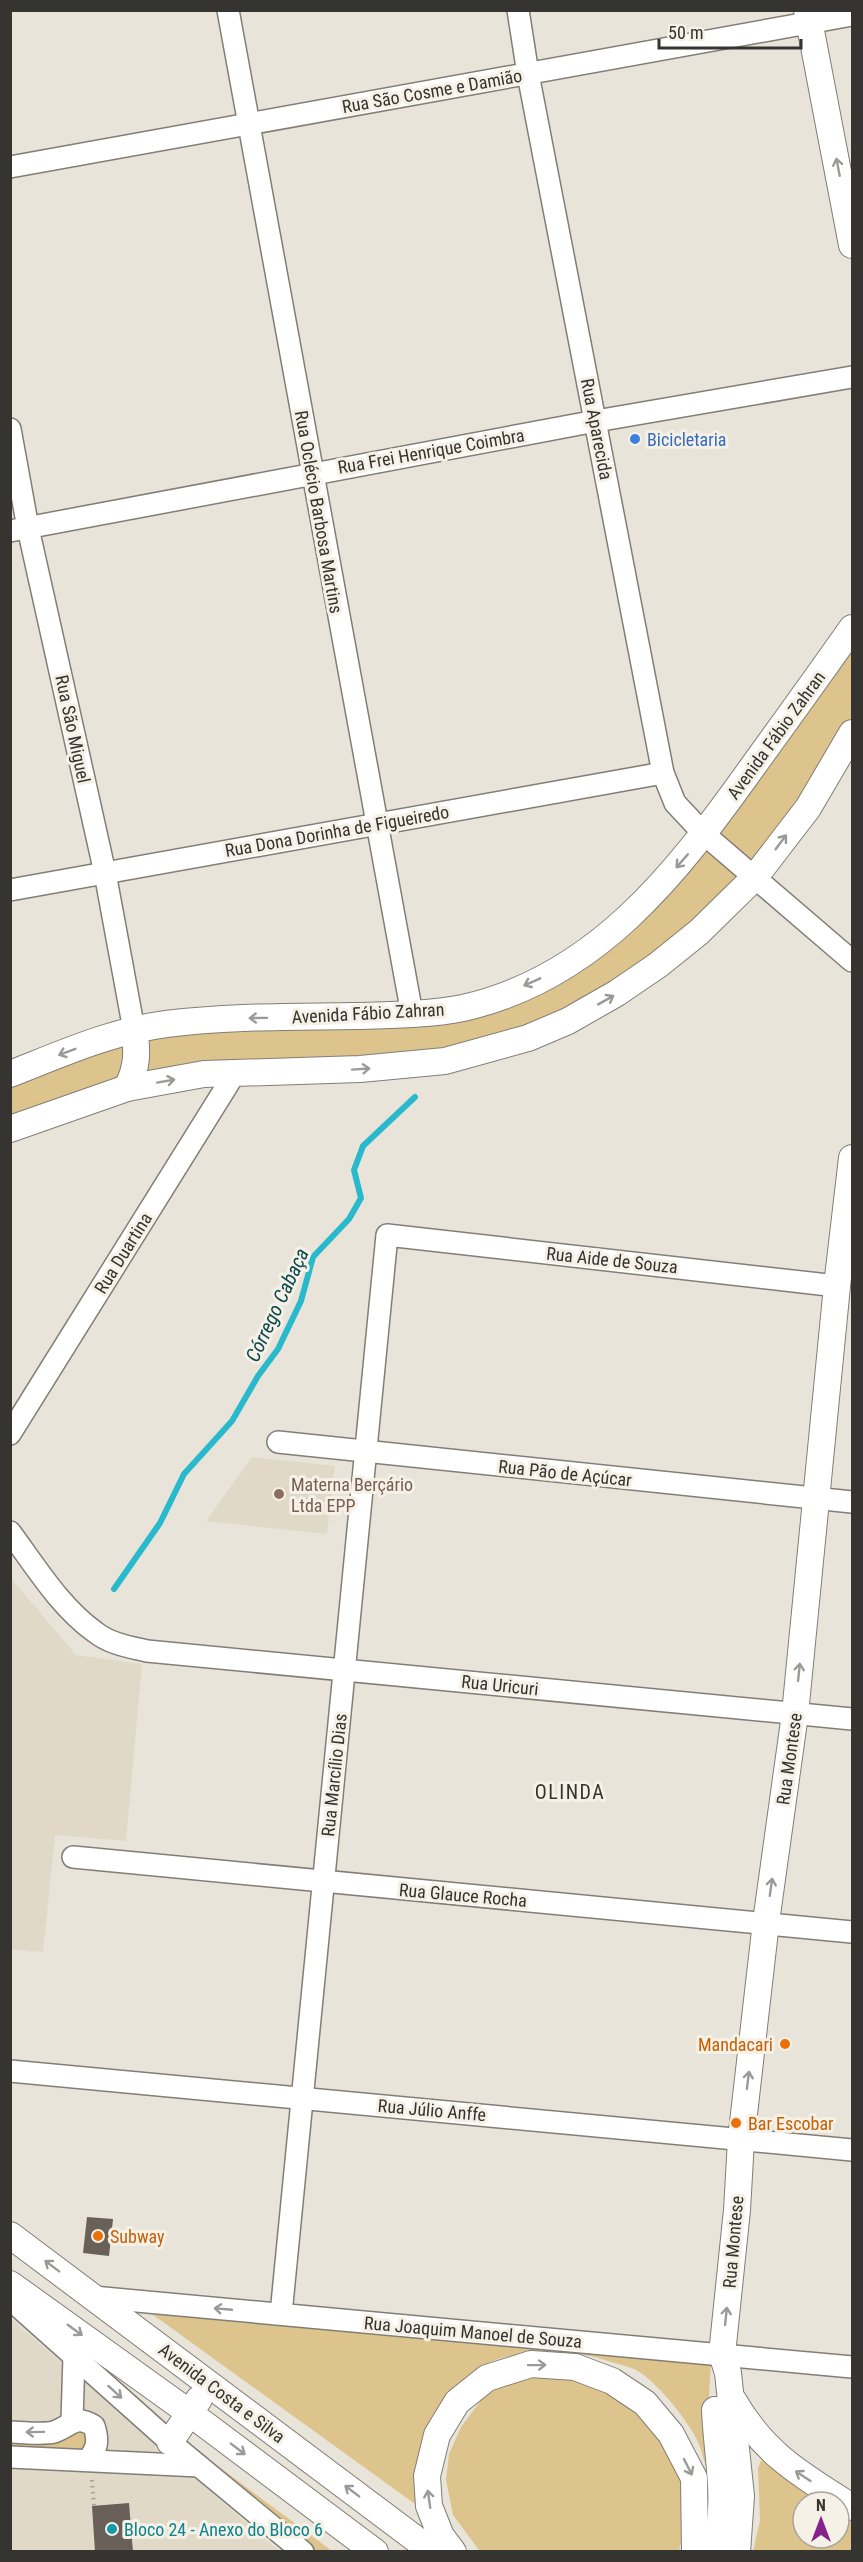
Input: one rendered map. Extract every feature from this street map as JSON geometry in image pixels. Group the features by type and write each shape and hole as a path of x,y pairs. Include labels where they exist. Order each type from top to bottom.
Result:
{"main road":[{"path":"809,17 852,245"},
{"name":"Avenida Fábio Zahran","path":"10,1074 86,1044 134,1030 166,1024 242,1019 412,1014 461,1008 497,998 565,967 622,925 683,861 852,628"},
{"path":"10,1129 127,1088 204,1074 360,1070 445,1060 528,1038 568,1021 608,999 658,965 699,932 754,877 808,808 852,733"},
{"path":"127,1088 136,1071 138,1059 134,1030"},
{"name":"Rua Montese","path":"714,2552 721,2528 722,2492 713,2375 722,2354 737,2210 741,2140 766,1922 795,1714 837,1286 852,1162"},
{"name":"Avenida Costa e Silva","path":"10,2235 432,2552"},
{"name":"Avenida Costa e Silva","path":"10,2284 191,2414 375,2552"},
{"name":"Rua Montese","path":"722,2354 728,2373 741,2496 737,2552"},
{"path":"453,2552 441,2536 429,2506 427,2476 437,2435 457,2402 487,2378 531,2364 575,2367 612,2381 645,2403 672,2434 694,2478 695,2552"},
{"path":"170,2442 191,2414 208,2383"},
{"path":"730,2394 747,2424 767,2448 793,2469 852,2507"}],"street":[{"name":"Rua Oclécio Barbosa Martins","path":"228,10 412,1014"},
{"name":"Rua Aparecida","path":"518,10 528,74 663,773 675,802 704,834 852,961"},
{"name":"Rua São Cosme e Damião","path":"10,167 528,74 809,17 852,15"},
{"name":"Rua Frei Henrique Coimbra","path":"20,530 596,421 852,377"},
{"name":"Rua São Miguel","path":"10,429 20,530 105,873 134,1030"},
{"name":"Rua Dona Dorinha de Figueiredo","path":"10,890 663,773"},
{"name":"Rua Duartina","path":"10,1434 235,1073"},
{"name":"Rua Aide de Souza","path":"387,1235 837,1286"},
{"name":"Rua Marcílio Dias","path":"281,2314 387,1235"},
{"name":"Rua Pão de Açúcar","path":"278,1442 852,1502"},
{"name":"Rua Uricuri","path":"10,1532 58,1597 95,1633 120,1645 147,1651 852,1719"},
{"name":"Rua Glauce Rocha","path":"73,1857 852,1932"},
{"name":"Rua Júlio Anffe","path":"10,2071 852,2150"},
{"path":"10,2296 170,2442 303,2552"},
{"name":"Rua Joaquim Manoel de Souza","path":"93,2297 852,2367"},
{"path":"72,2421 74,2356"},
{"path":"10,2432 55,2432 72,2421 86,2421 94,2426 98,2438 90,2465"},
{"path":"148,2463 170,2442"},
{"path":"10,2457 90,2465 148,2463 199,2466"}],"path":[{"path":"90,2465 94,2506"}],"shaded area":[{"path":"852,640 852,717 826,763 751,868 712,836"},
{"path":"704,847 742,875 697,924 568,1015 444,1054 234,1066 11,1122 11,1083 163,1032 392,1024 567,978 631,933"},
{"name":"Materna Berçário Ltda EPP","path":"252,1457 335,1466 327,1534 206,1521"},
{"path":"10,1577 76,1655 142,1664 126,1841 55,1835 43,1952 11,1949"},
{"path":"145,2309 711,2361 708,2415 711,2473 695,2435 682,2416 657,2387 638,2371 584,2355 555,2352 526,2353 488,2363 456,2386 439,2406 425,2434 422,2509"},
{"path":"10,2318 265,2539 280,2551 11,2551"},
{"path":"538,2373 595,2382 643,2416 663,2443 680,2479 685,2522 679,2551 479,2550 453,2515 446,2480 449,2454 461,2427 482,2399 509,2380"},
{"path":"80,2430 87,2437 85,2447 80,2450 11,2448 11,2441 57,2442"},
{"path":"203,2455 332,2551 314,2551"},
{"path":"766,2460 812,2490 791,2490 791,2550 851,2550 851,2515 852,2551 753,2552 760,2520 758,2468 761,2461"}],"building":[{"name":"Subway","path":"87,2217 113,2219 109,2256 83,2253"},
{"name":"Bloco 24 - Anexo do Bloco 6","path":"129,2503 133,2552 95,2552 92,2506"}],"waterway":[{"name":"Córrego Cabaça","path":"114,1589 160,1523 184,1474 232,1421 258,1376 278,1349 301,1301 313,1257 349,1219 361,1198 354,1170 363,1146 415,1097"}],"place":[{"name":"Bicicletaria","path":"635,439"},
{"name":"Materna Berçário Ltda EPP","path":"279,1494"},
{"name":"Mandacari","path":"785,2044"},
{"name":"Bar Escobar","path":"736,2123"},
{"name":"Subway","path":"98,2236"},
{"name":"Bloco 24 - Anexo do Bloco 6","path":"112,2529"}],"district":[{"name":"OLINDA","path":"570,1792"}]}
